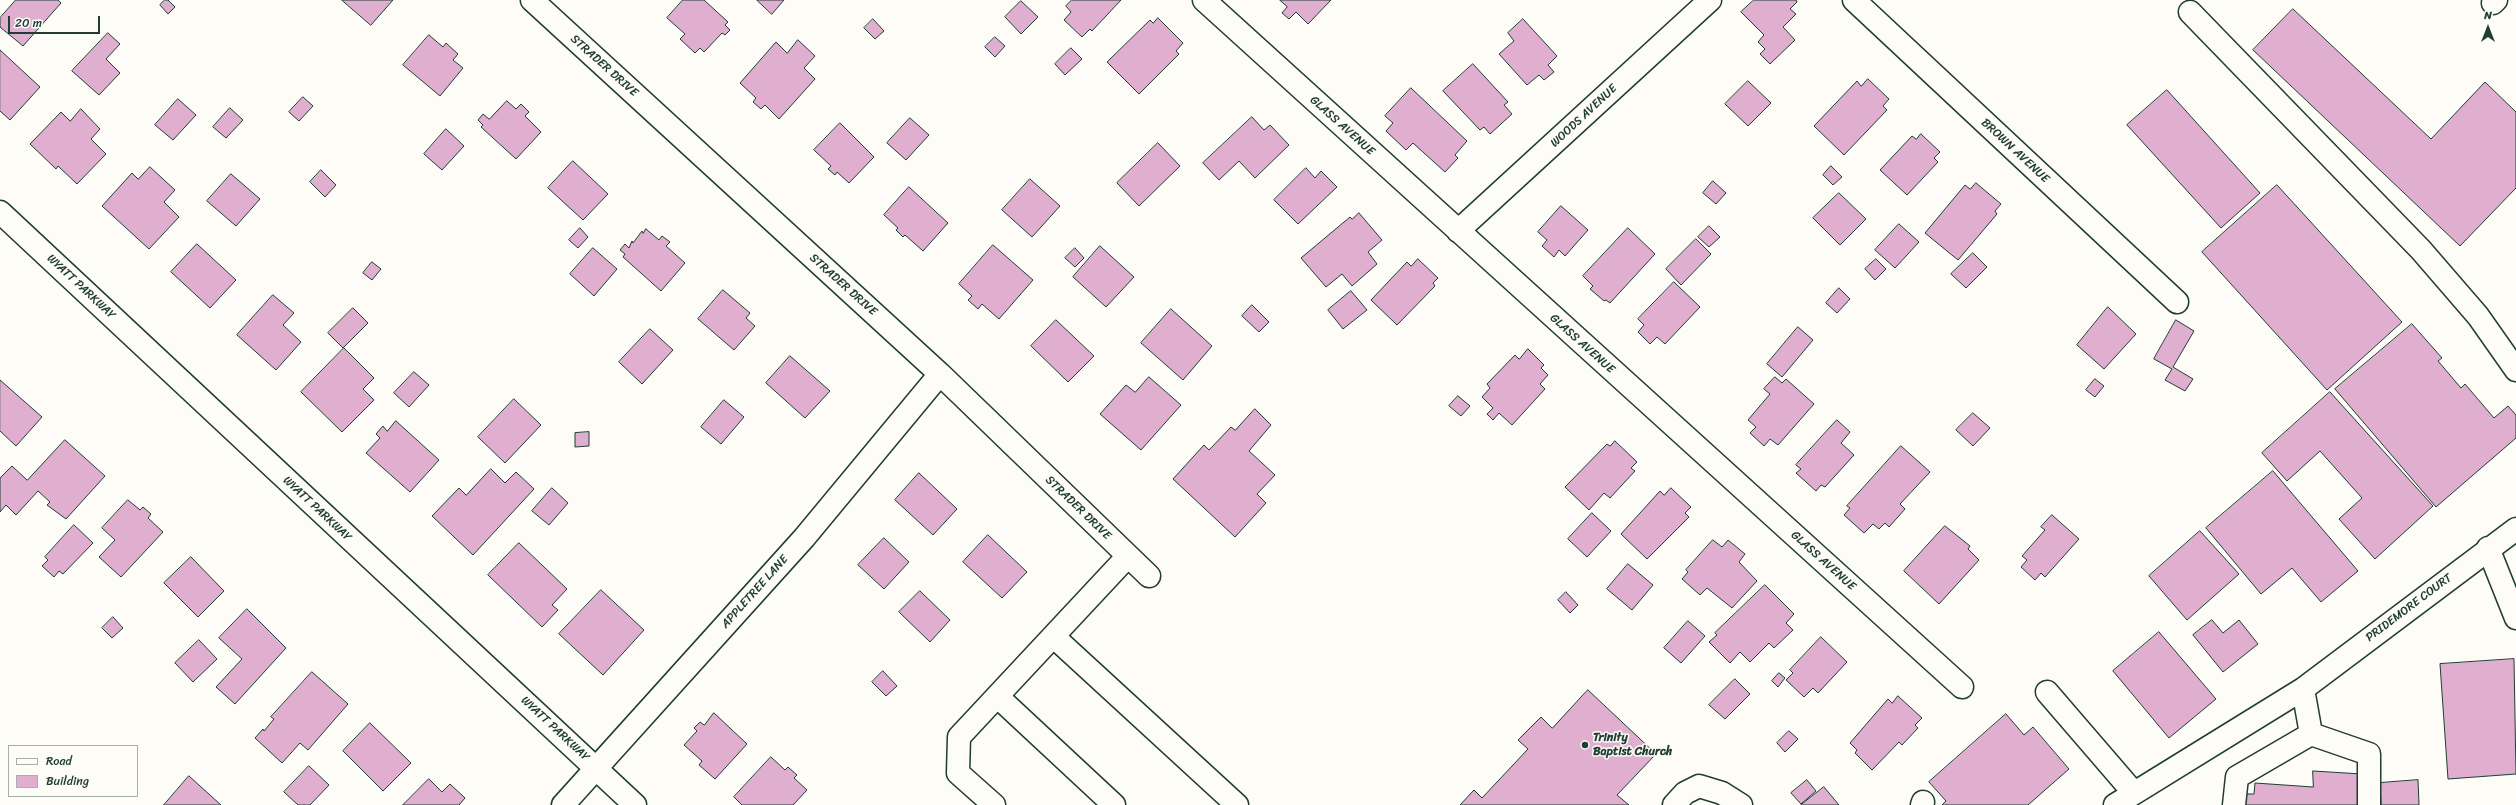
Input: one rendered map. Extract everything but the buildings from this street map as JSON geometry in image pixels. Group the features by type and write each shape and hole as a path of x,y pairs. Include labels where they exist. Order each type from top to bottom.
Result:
{"street":[{"name":"STRADER DRIVE","path":"532,0 940,374 1149,576"},
{"name":"GLASS AVENUE","path":"1204,0 1458,232 1962,687"},
{"name":"WOODS AVENUE","path":"1458,232 1710,0"},
{"name":"BROWN AVENUE","path":"1854,0 2177,302"},
{"path":"2190,12 2421,250 2478,316 2516,370"},
{"name":"WYATT PARKWAY","path":"0,212 635,805"},
{"name":"APPLETREE LANE","path":"563,805 804,538 940,374"},
{"name":"PRIDEMORE COURT","path":"2115,805 2303,689 2488,548 2516,529"},
{"path":"2488,548 2516,618"},
{"path":"994,805 958,773 959,737 1054,638 1128,556"},
{"path":"1054,638 1237,805"},
{"path":"2303,689 2311,734"},
{"path":"2047,692 2134,793"},
{"path":"998,697 1114,805"},
{"path":"2234,805 2237,777 2311,734 2369,754 2369,805"},
{"path":"1674,805 1685,793 1699,786 1722,793 1741,805"}],"place":[{"name":"Trinity Baptist Church","path":"1585,745"}]}
